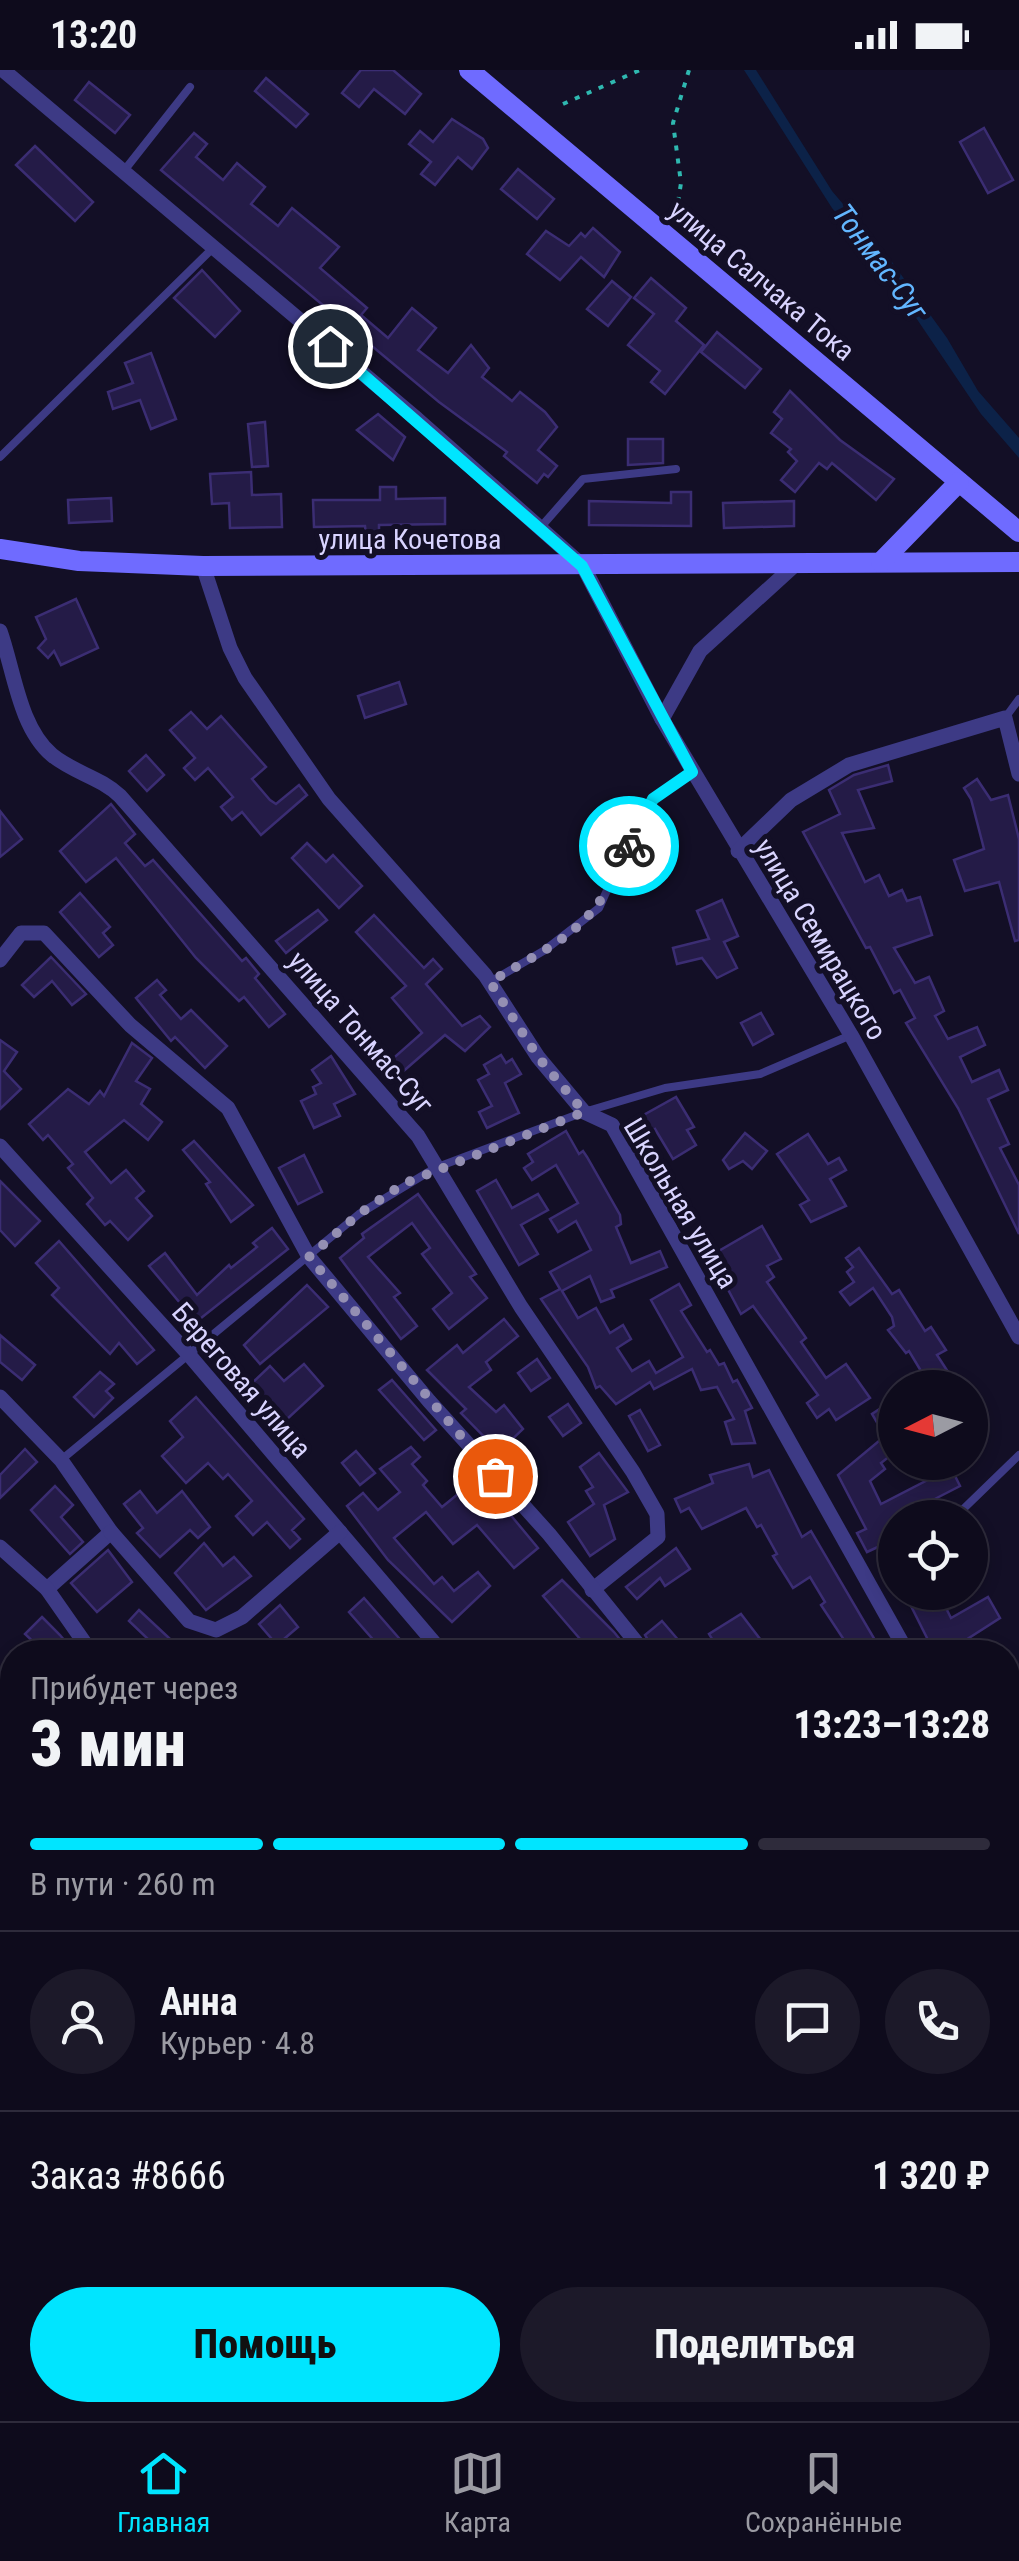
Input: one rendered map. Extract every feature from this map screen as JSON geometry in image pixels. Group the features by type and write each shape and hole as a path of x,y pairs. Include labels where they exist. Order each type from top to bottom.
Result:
{"street":[{"path":"4,70 582,566"},
{"name":"улица Салчака Тока","path":"469,70 1019,532"},
{"path":"882,562 959,482"},
{"name":"улица Кочетова","path":"0,549 79,562 203,566 1019,562"},
{"path":"662,718 700,652 797,564"},
{"name":"Школьная улица","path":"203,566 230,648 256,693 330,799 414,890 490,982 538,1057 584,1112 612,1125 900,1640"},
{"name":"улица Семирацкого","path":"582,566 692,772 851,1036 1019,1337"},
{"name":"улица Тонмас-Суг","path":"0,631 27,719 49,752 72,768 104,780 120,796 418,1136 657,1514 660,1529 653,1544 592,1590"},
{"path":"738,851 791,800 850,765 1005,718 1019,774"},
{"path":"0,960 21,933 44,933 130,1025 219,1099 238,1121 248,1151 309,1257 634,1640"},
{"name":"Береговая улица","path":"0,1146 190,1356 426,1640"},
{"path":"0,1397 61,1460 111,1532 188,1621 216,1630 242,1617 340,1532"},
{"path":"48,1589 111,1532"},
{"path":"0,1548 48,1589 82,1640"}],"lane":[{"path":"124,172 190,87"},
{"path":"0,457 213,248"},
{"path":"540,528 583,479 676,469"},
{"path":"1005,718 1019,699"},
{"path":"490,982 545,950 599,908 642,813 653,799 692,772"},
{"path":"61,1460 359,1214 435,1168 584,1112 665,1088 760,1074 851,1036"},
{"path":"973,1500 1019,1455"}],"path":[{"path":"563,104 640,70"},
{"path":"678,202 681,183 673,123 689,70"}],"water":[{"name":"Тонмас-Суг","path":"744,70 756,70 832,191 892,262 947,338 978,391 1019,438 1019,458 981,414 879,263 832,208"}],"building":[{"path":"361,70 393,70 421,94 405,114 374,89 359,107 342,93"},
{"path":"266,78 308,114 296,127 255,91"},
{"path":"89,82 130,115 115,133 75,100"},
{"path":"452,119 483,139 488,148 472,169 458,157 435,185 421,174 431,162 409,144 420,131 433,142"},
{"path":"984,128 1013,180 988,193 960,142"},
{"path":"194,133 207,144 196,157 223,180 237,163 265,187 251,204 278,226 292,208 339,247 320,268 367,308 361,315 388,338 412,308 436,328 418,350 448,373 471,345 489,368 482,377 512,401 520,392 545,412 557,427 538,450 557,466 548,477 544,474 537,483 504,456 507,452 439,402 161,170"},
{"path":"35,146 93,202 75,221 16,165"},
{"path":"518,169 554,199 537,219 501,189"},
{"path":"593,228 620,252 604,277 581,257 560,280 527,254 546,231 569,246 581,233 585,237"},
{"path":"202,270 240,311 215,337 174,298"},
{"path":"651,278 686,308 676,321 704,345 665,394 651,382 660,371 628,345 654,314 634,298"},
{"path":"612,281 631,297 608,326 587,309"},
{"path":"717,332 761,369 745,388 701,352"},
{"path":"151,353 176,419 151,429 140,400 113,409 108,392 133,383 125,363"},
{"path":"790,391 840,440 894,479 876,500 832,463 827,469 819,463 795,492 781,480 797,461 788,452 791,449 771,433 782,419 774,412"},
{"path":"378,414 405,437 393,460 357,430"},
{"path":"265,422 268,466 252,467 248,424"},
{"path":"628,439 663,439 663,463 628,465"},
{"path":"251,472 252,495 281,494 282,527 230,528 229,503 212,504 210,474"},
{"path":"380,487 396,487 396,499 445,498 445,524 379,525 379,533 366,534 365,526 314,527 313,500 380,500"},
{"path":"671,492 691,492 691,526 589,525 589,501 671,503"},
{"path":"111,498 112,521 69,523 68,500"},
{"path":"794,501 794,526 724,528 723,503"},
{"path":"76,599 98,648 61,665 54,651 48,658 38,648 46,639 36,617"},
{"path":"399,682 406,704 365,718 358,696"},
{"path":"191,712 207,729 221,716 266,767 252,779 270,800 276,804 299,785 307,795 261,835 242,812 232,820 221,807 233,797 208,768 195,780 184,768 195,758 170,730"},
{"path":"146,755 164,775 147,791 129,771"},
{"path":"888,765 892,781 858,790 874,828 842,833 865,882 879,875 889,896 902,890 907,901 920,897 932,935 894,948 915,983 929,977 944,1011 935,1016 948,1039 977,1027 985,1045 960,1057 972,1082 999,1070 1008,1090 988,1099 1009,1144 1000,1148 1019,1185 1019,1234 958,1108 906,1023 915,1018 900,990 894,993 870,947 866,948 803,832 840,814 829,790 854,775"},
{"path":"977,779 991,800 1008,795 1019,839 1019,940 1015,941 999,882 965,891 954,860 984,849 971,799 964,788"},
{"path":"111,804 135,834 125,843 145,866 153,860 242,961 246,958 259,974 255,978 285,1014 269,1027 244,997 239,1001 196,958 116,858 86,882 60,851"},
{"path":"0,811 22,839 0,857"},
{"path":"307,843 326,862 333,855 362,886 339,908 292,858"},
{"path":"80,893 110,927 103,933 113,945 99,957 60,912"},
{"path":"722,900 738,936 724,942 737,968 717,978 702,958 677,964 673,948 709,939 697,911"},
{"path":"318,910 327,920 286,953 276,941"},
{"path":"374,915 424,968 433,959 442,969 426,984 462,1026 480,1016 490,1027 465,1051 445,1035 391,1082 380,1070 422,1033 392,998 406,986 356,932"},
{"path":"51,957 86,994 72,1005 52,981 34,997 22,985"},
{"path":"157,980 166,990 160,995 181,1019 191,1010 227,1046 205,1068 175,1037 171,1041 136,998"},
{"path":"761,1013 773,1034 753,1045 741,1023"},
{"path":"0,1040 17,1052 4,1071 21,1089 0,1109"},
{"path":"132,1043 152,1058 136,1081 150,1089 141,1104 162,1122 148,1140 124,1120 85,1152 111,1183 126,1170 144,1191 136,1198 152,1216 128,1240 110,1221 105,1225 87,1204 93,1198 68,1168 73,1164 48,1135 43,1140 29,1124 68,1089 89,1104 100,1091 104,1096"},
{"path":"501,1055 506,1063 512,1059 521,1074 505,1083 519,1113 487,1128 479,1112 492,1106 478,1080 489,1074 484,1065"},
{"path":"331,1056 355,1094 334,1104 340,1116 314,1128 301,1101 316,1094 313,1087 321,1083 312,1070"},
{"path":"676,1097 694,1127 687,1130 696,1145 673,1159 655,1129 649,1132 640,1117"},
{"path":"566,1131 579,1154 583,1151 587,1157 620,1215 621,1224 616,1227 631,1263 660,1251 667,1267 611,1290 614,1297 601,1302 590,1276 562,1291 578,1318 596,1308 610,1333 623,1325 631,1339 617,1348 632,1371 649,1361 656,1373 683,1357 651,1300 679,1284 691,1305 681,1311 707,1352 710,1350 719,1365 724,1363 733,1382 737,1380 752,1408 745,1411 755,1443 732,1444 725,1422 734,1419 717,1387 701,1390 692,1369 654,1389 650,1382 616,1404 600,1386 596,1388 588,1367 541,1299 560,1289 550,1272 591,1250 576,1221 558,1232 550,1219 578,1203 556,1165 532,1180 524,1168 533,1162 528,1154"},
{"path":"745,1133 767,1151 752,1169 743,1161 729,1169 723,1160"},
{"path":"808,1134 828,1164 839,1158 846,1170 830,1179 846,1206 811,1222 800,1205 809,1200 777,1154"},
{"path":"194,1141 253,1205 231,1222 206,1184 210,1182 183,1150"},
{"path":"304,1155 322,1192 298,1204 279,1168"},
{"path":"496,1180 512,1208 538,1194 548,1210 521,1225 538,1254 519,1265 477,1191"},
{"path":"0,1181 40,1221 15,1246 0,1230"},
{"path":"418,1194 476,1274 470,1277 487,1298 449,1329 433,1309 452,1293 422,1254 430,1248 412,1223 368,1257 400,1293 394,1297 417,1326 401,1339 340,1258 364,1238 362,1234"},
{"path":"762,1226 781,1259 767,1266 774,1277 767,1282 806,1338 801,1342 826,1378 846,1364 870,1398 836,1420 829,1409 817,1418 807,1403 818,1395 753,1306 741,1314 714,1263 721,1259 717,1252"},
{"path":"272,1228 288,1249 196,1322 149,1266 165,1253 197,1295 229,1265 231,1268 257,1247 253,1243"},
{"path":"59,1241 154,1350 137,1364 119,1343 110,1354 52,1295 59,1288 36,1263"},
{"path":"859,1248 892,1294 899,1290 925,1331 931,1327 946,1350 937,1355 947,1370 920,1370 909,1351 906,1353 888,1330 894,1326 892,1317 873,1288 850,1305 840,1292 854,1282 847,1272 853,1267 846,1258"},
{"path":"307,1285 328,1307 260,1364 244,1345"},
{"path":"504,1319 518,1336 486,1362 491,1370 469,1387 496,1412 504,1405 523,1429 499,1452 461,1413 466,1409 427,1370 457,1345 463,1353"},
{"path":"0,1335 35,1365 22,1380 0,1362"},
{"path":"537,1359 550,1378 531,1391 518,1373"},
{"path":"304,1364 323,1386 286,1420 251,1384 270,1366 284,1381"},
{"path":"100,1372 114,1384 106,1391 113,1398 94,1417 74,1397"},
{"path":"392,1380 436,1430 424,1440 379,1390"},
{"path":"196,1397 304,1519 292,1530 300,1539 290,1548 267,1522 253,1535 236,1516 252,1501 228,1474 223,1479 208,1463 186,1483 162,1456 183,1437 170,1421"},
{"path":"568,1404 581,1423 563,1436 549,1417"},
{"path":"640,1410 660,1445 648,1451 629,1416"},
{"path":"878,1442 878,1475 870,1481 879,1500 878,1547 867,1552 857,1533 866,1529 838,1475"},
{"path":"411,1447 420,1457 412,1464 442,1507 479,1477 538,1548 514,1568 477,1525 453,1544 426,1512 394,1538 434,1584 442,1577 454,1591 478,1572 490,1586 452,1622 388,1560 347,1506 363,1493 378,1510 400,1492 380,1469"},
{"path":"25,1449 37,1462 0,1498 0,1475"},
{"path":"356,1451 375,1473 360,1485 342,1463"},
{"path":"599,1453 628,1492 604,1505 615,1539 590,1556 568,1522 594,1504 586,1491 593,1487 580,1467"},
{"path":"749,1464 753,1477 769,1470 802,1537 811,1531 875,1640 844,1640 821,1605 825,1602 810,1577 793,1588 773,1556 777,1554 761,1525 757,1527 746,1508 702,1529 689,1508 681,1512 675,1499 713,1483 710,1475"},
{"path":"928,1480 957,1480 960,1486 933,1500 889,1500"},
{"path":"55,1486 73,1505 61,1517 83,1542 70,1554 31,1510"},
{"path":"140,1491 157,1513 182,1491 210,1527 198,1538 190,1530 160,1557 137,1533 143,1528 124,1504"},
{"path":"204,1543 223,1566 234,1557 251,1576 206,1610 175,1573"},
{"path":"676,1548 690,1569 665,1586 660,1578 637,1599 626,1587"},
{"path":"108,1550 132,1582 97,1612 71,1583"},
{"path":"562,1580 620,1640 581,1640 543,1596"},
{"path":"988,1597 1000,1618 966,1640 928,1640 913,1610 947,1610 951,1618 965,1610 988,1610"},
{"path":"364,1598 401,1640 374,1640 349,1612"},
{"path":"280,1605 298,1627 283,1640 273,1640 259,1624"},
{"path":"139,1610 171,1640 147,1640 129,1621"},
{"path":"741,1614 761,1640 713,1640 709,1634"},
{"path":"42,1617 64,1640 31,1640 25,1634"},
{"path":"662,1621 678,1640 648,1640 645,1635"}],"way so far":[{"path":"495,1476 309,1257 359,1214 403,1184 435,1168 584,1112 538,1057 490,982 583,924 610,890 629,846"}],"route":[{"path":"330,346 582,566 692,772 653,799 642,813 629,846"}]}
